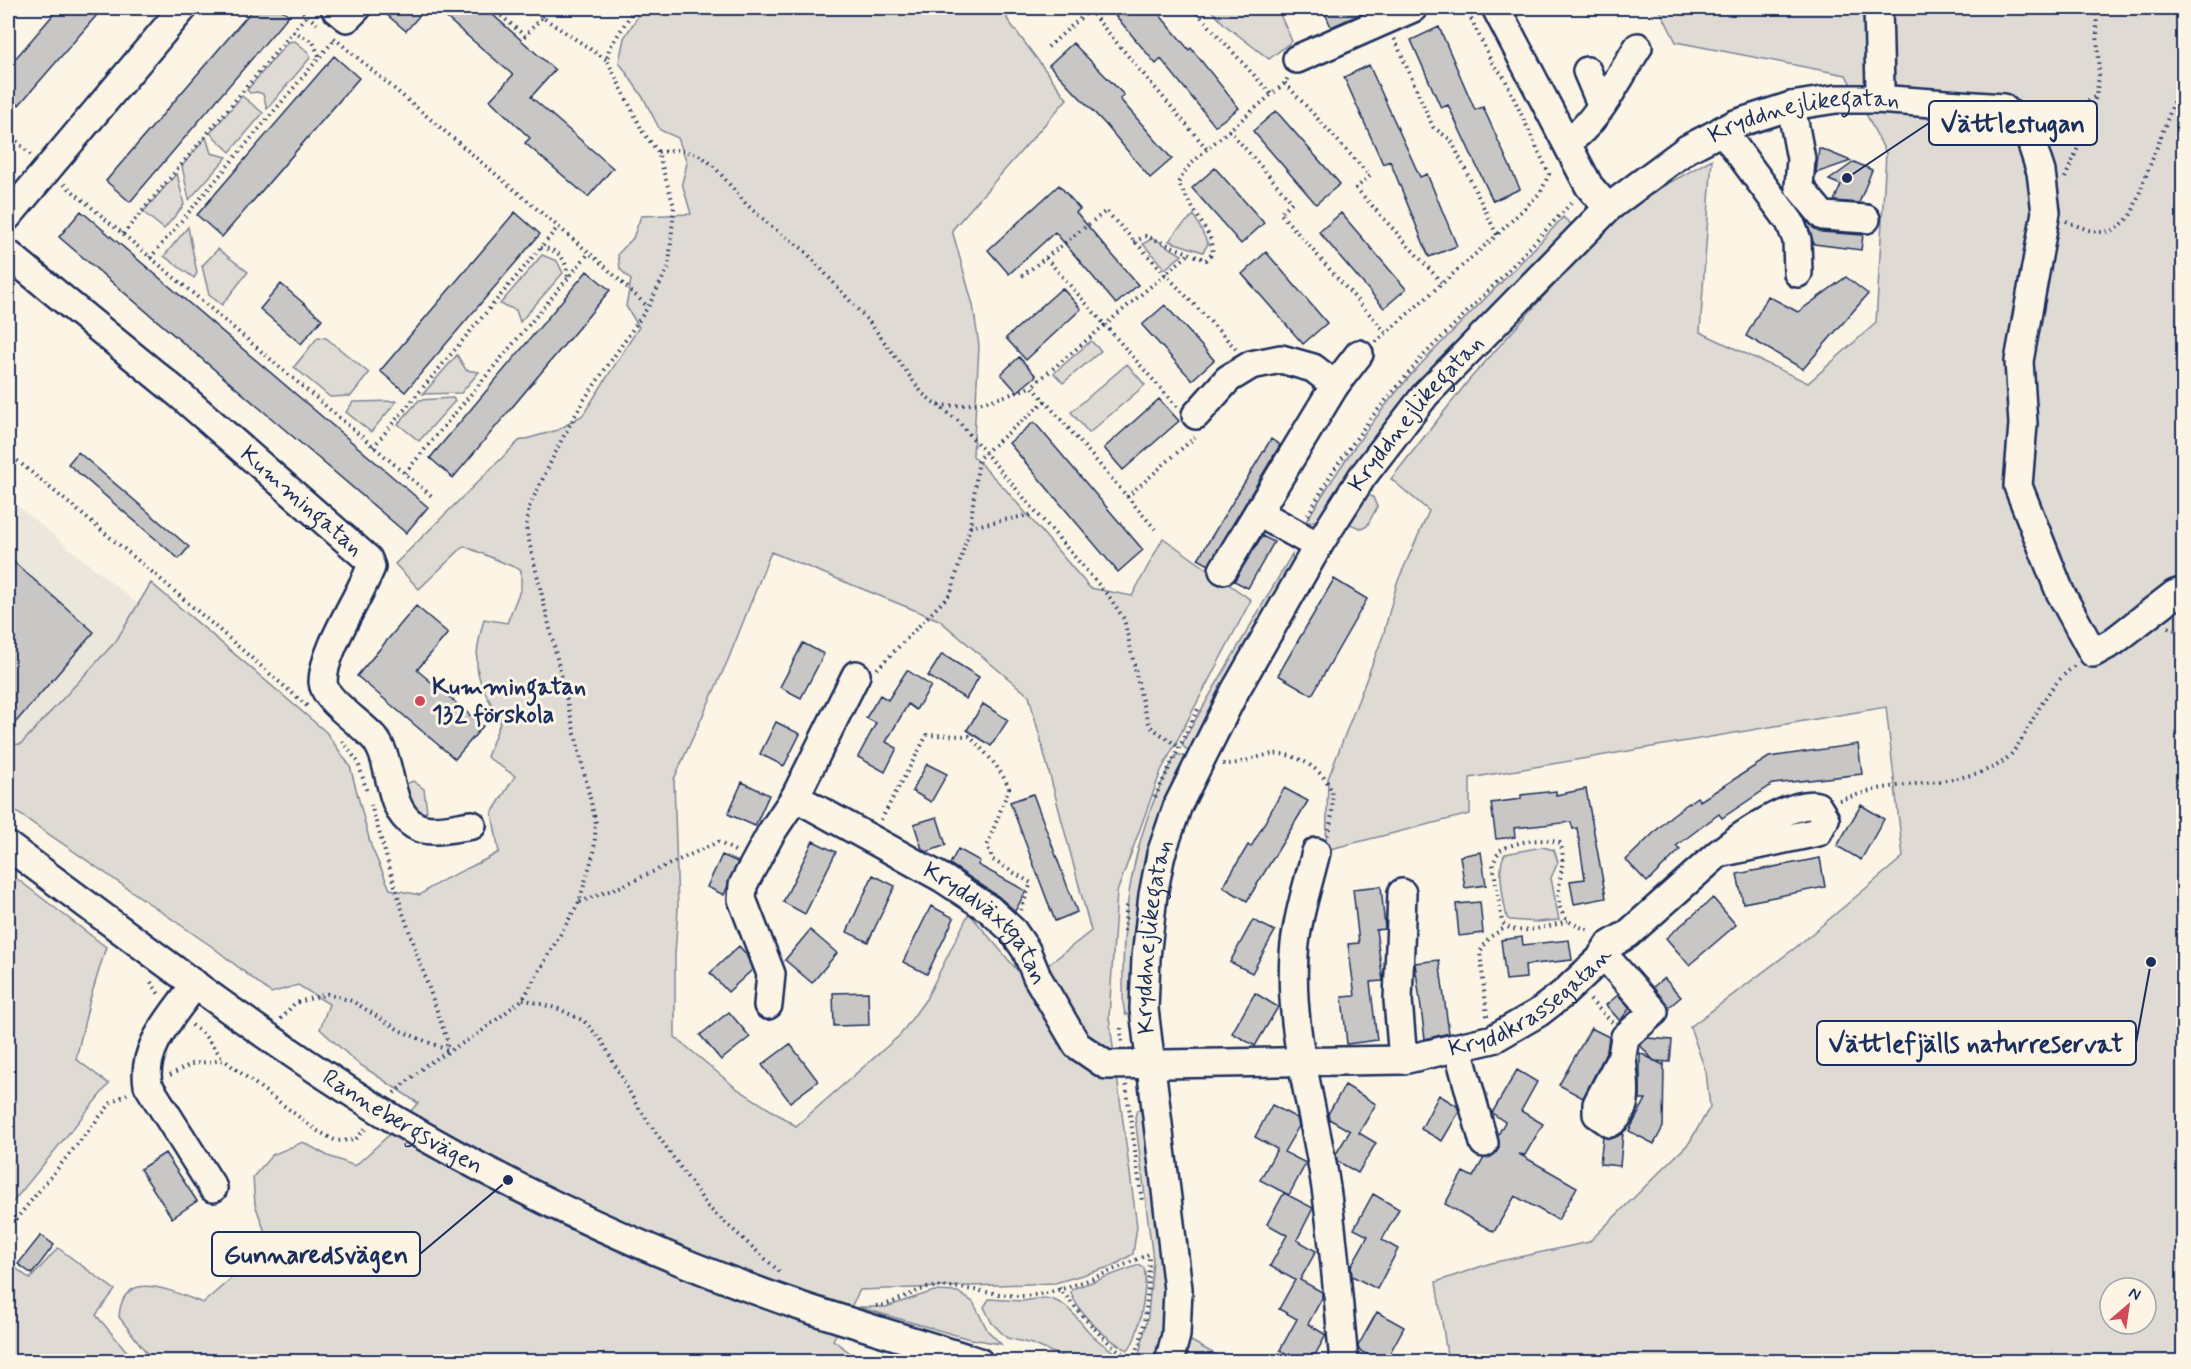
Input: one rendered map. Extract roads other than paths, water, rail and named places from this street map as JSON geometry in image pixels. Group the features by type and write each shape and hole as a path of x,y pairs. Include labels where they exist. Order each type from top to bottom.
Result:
{"street":[{"path":"8,216 183,8"},
{"path":"328,22 347,18 357,8"},
{"path":"1296,59 1413,8"},
{"path":"1496,8 1568,141 1589,186 1608,208"},
{"path":"1878,8 1886,89"},
{"path":"1568,141 1577,136 1601,104 1638,47"},
{"path":"1587,71 1601,104"},
{"name":"Kryddnejlikegatan","path":"1169,1362 1176,1335 1178,1289 1137,1065 1153,895 1161,854 1174,815 1189,753 1234,691 1307,540 1362,477 1426,394 1608,208 1687,149 1722,130 1791,106 1886,89 2003,108 2021,124 2029,135 2041,172 2046,212 2019,361 2023,424 2019,486 2060,592 2093,653 2113,642 2175,594 2184,591"},
{"path":"1791,106 1801,159 1798,188 1823,216 1866,219"},
{"path":"1722,130 1790,222 1797,240 1798,273"},
{"name":"Kummingatan","path":"8,254 179,394 368,559 371,567 330,654 323,685 330,698 376,740 390,771 398,807 413,825 426,830 472,825"},
{"path":"1224,570 1335,385 1359,354"},
{"path":"1196,415 1228,379 1251,365 1281,359 1313,368 1335,385"},
{"path":"1259,513 1307,540"},
{"path":"768,1005 769,966 742,899 743,885 754,862 795,797 856,675"},
{"name":"Kryddväxtgatan","path":"795,797 976,899 1013,931 1077,1045 1106,1065 1137,1065"},
{"name":"Kryddkrassegatan","path":"1137,1065 1402,1060 1458,1049 1492,1039 1538,1013 1576,983 1605,950 1628,934 1719,853 1818,832 1825,819 1817,806 1812,804"},
{"name":"Rannebergsvägen","path":"8,846 241,1018 396,1119 550,1202 671,1257 803,1307 979,1362"},
{"path":"1316,852 1294,953 1300,1063 1324,1174 1336,1255 1344,1362"},
{"path":"1402,893 1398,1000 1402,1060"},
{"path":"1605,950 1654,1012 1624,1047"},
{"path":"195,984 162,1029 155,1043 146,1074 148,1085 213,1188"},
{"path":"1458,1049 1484,1143"}],"place":[{"name":"Vättlestugan","path":"1847,178"},
{"name":"Kummingatan 132 förskola","path":"420,701"},
{"name":"Vättlefjälls naturreservat","path":"2151,962"},
{"name":"Gunnaredsvägen","path":"508,1180"}]}
